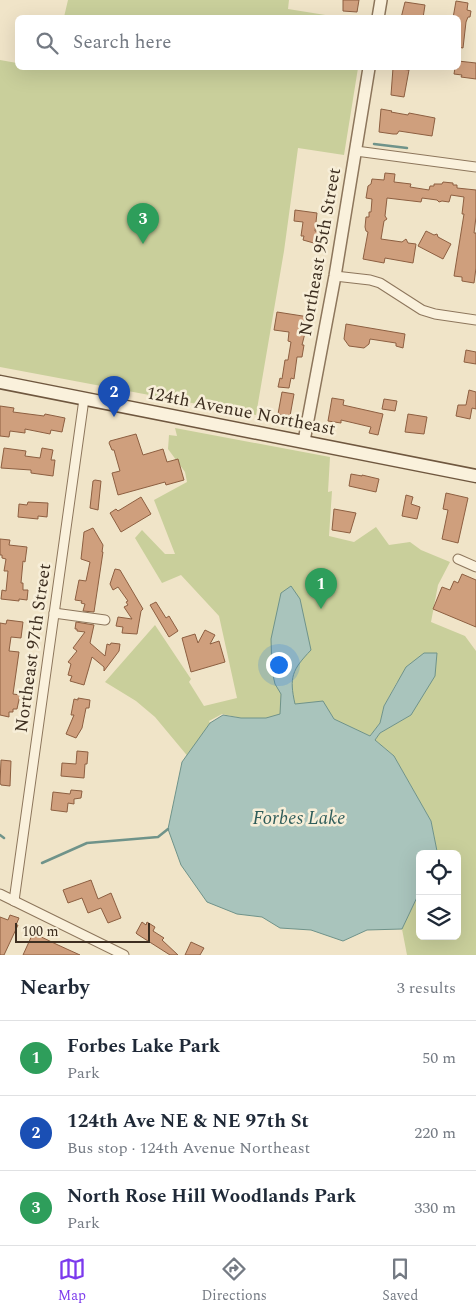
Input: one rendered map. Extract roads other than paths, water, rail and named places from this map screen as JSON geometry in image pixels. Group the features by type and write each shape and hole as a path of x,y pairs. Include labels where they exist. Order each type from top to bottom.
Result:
{"main road":[{"name":"124th Avenue Northeast","path":"0,382 476,476"}],"street":[{"path":"378,15 381,0"},
{"name":"Northeast 95th Street","path":"304,441 335,276 369,70"},
{"path":"356,150 476,167"},
{"path":"335,276 380,283 422,310 435,314 476,320"},
{"name":"Northeast 97th Street","path":"14,901 84,399"},
{"path":"458,560 476,567"},
{"path":"54,613 105,620"},
{"path":"0,894 124,955"}],"water":[{"name":"Forbes Lake","path":"291,586 300,599 311,650 296,669 292,680 295,704 323,701 334,719 370,736 380,723 384,706 406,667 424,653 437,653 435,676 411,715 380,733 375,740 394,756 431,821 437,850 416,850 416,899 402,929 367,930 343,941 311,930 280,928 262,917 237,914 207,902 181,865 168,829 182,762 210,723 223,715 241,718 266,718 280,714 281,694 275,684 272,671 271,639 281,593"}],"waterway":[{"path":"374,144 407,148"},
{"path":"42,863 87,843 158,837 168,829"},
{"path":"0,835 4,838"}],"place":[{"name":"North Rose Hill Woodlands Park","path":"143,244"},
{"name":"124th Ave NE & NE 97th St","path":"114,417"},
{"name":"Forbes Lake Park","path":"321,609"}]}
